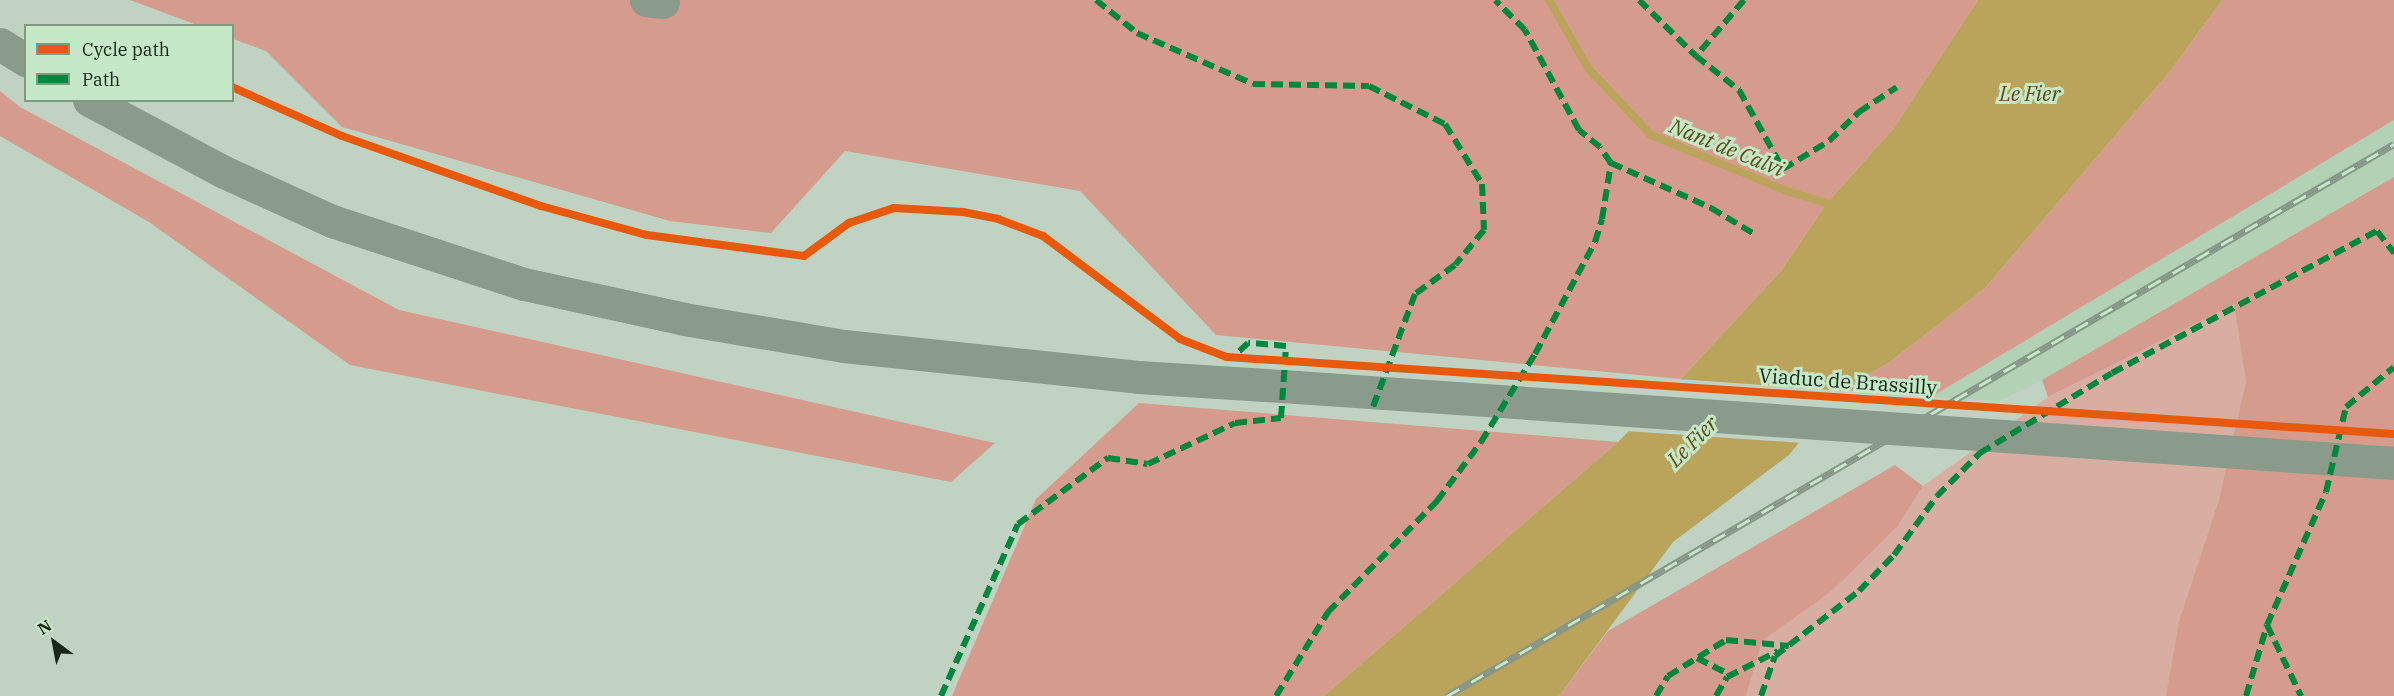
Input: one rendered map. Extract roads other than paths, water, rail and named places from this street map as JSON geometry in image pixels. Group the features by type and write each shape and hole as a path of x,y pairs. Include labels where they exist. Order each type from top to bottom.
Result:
{"highway":[{"path":"0,44 24,59"},
{"path":"93,102 224,172 332,221 524,284 684,319 844,346 1138,377 2394,463"}],"water":[{"name":"Le Fier","path":"1978,0 2222,0 2171,70 1984,289 1891,361 1842,390 1789,455 1673,542 1559,696 1324,696 1618,442 1681,379 1781,271 1827,203 1894,128"}],"waterway":[{"name":"Nant de Calvi","path":"1549,0 1588,68 1651,135 1787,191 1827,203 1830,212"}],"railway":[{"path":"1447,696 2394,144"}]}
